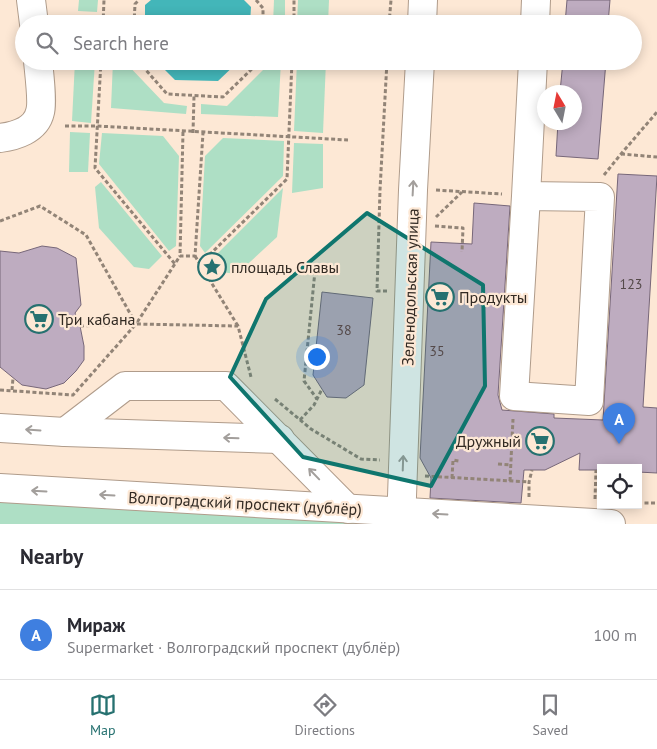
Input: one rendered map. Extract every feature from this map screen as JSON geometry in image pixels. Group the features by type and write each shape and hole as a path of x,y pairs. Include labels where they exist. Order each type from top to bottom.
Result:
{"street":[{"path":"32,0 33,15"},
{"path":"423,15 424,0"},
{"path":"535,15 536,0"},
{"path":"0,138 14,136 32,127 40,112 38,70"},
{"name":"Зеленодольская улица","path":"402,518 413,190 420,70"},
{"path":"526,196 600,197 589,401 514,396 533,70"},
{"path":"65,432 125,386 226,386 348,508"},
{"path":"0,428 280,439"},
{"name":"Волгоградский проспект (дублёр)","path":"0,488 348,508 402,518 611,524"}],"path":[{"path":"103,15 104,0"},
{"path":"134,15 135,4 139,0"},
{"path":"256,0 264,8 264,15"},
{"path":"294,0 294,15"},
{"path":"390,15 391,0"},
{"path":"100,70 95,168 175,264"},
{"path":"146,70 167,94 194,96 223,96 250,70"},
{"path":"200,264 287,179 292,70"},
{"path":"380,190 387,70"},
{"path":"192,133 194,96"},
{"path":"588,196 620,154 657,112"},
{"path":"66,126 97,126 192,133 348,140"},
{"path":"136,324 180,256 183,132"},
{"path":"203,133 195,256 238,326"},
{"path":"620,154 657,157"},
{"path":"413,190 526,196"},
{"path":"435,218 463,192"},
{"path":"0,221 40,206 86,235 136,324"},
{"path":"428,225 463,228 462,252"},
{"path":"180,256 195,256"},
{"path":"315,271 304,381 317,399"},
{"path":"80,326 136,324"},
{"path":"12,390 13,378"},
{"path":"300,420 314,405 322,389"},
{"path":"510,481 514,396"},
{"path":"452,478 453,460 459,460"},
{"path":"498,464 510,465"},
{"path":"529,498 529,482 532,470"},
{"path":"595,501 596,470"},
{"path":"424,476 529,482"},
{"path":"642,502 657,503"}],"highlighted area":[{"path":"367,213 483,285 485,386 431,486 303,457 230,377 266,299"}],"green space":[{"path":"79,0 98,0 97,12 78,11"},
{"path":"274,0 285,0 285,15 273,15"},
{"path":"298,0 329,0 328,15 297,15"},
{"path":"75,70 94,70 91,123 72,121"},
{"path":"113,70 133,70 164,103 187,106 186,114 111,108"},
{"path":"263,70 281,70 278,117 201,114 201,104 227,106"},
{"path":"297,70 326,70 323,133 294,131"},
{"path":"70,132 90,133 88,172 69,172"},
{"path":"102,133 163,136 179,156 176,246 169,251 99,164"},
{"path":"223,138 284,141 283,176 205,253 200,246 205,156"},
{"path":"294,143 323,144 323,188 292,193"},
{"path":"101,182 162,256 149,269 134,267 99,228 95,187"},
{"path":"283,188 277,237 237,274 221,272 211,260"},
{"path":"0,500 364,520 369,524 0,524"}],"water":[{"path":"151,0 244,0 251,7 251,15 145,15 145,5"},
{"path":"165,70 230,70 218,81 175,80"}],"building":[{"path":"567,0 610,0 609,15 566,15"},
{"path":"562,70 605,70 598,159 556,156 558,130 582,130 582,85 561,85"},
{"path":"618,174 657,176 643,407 657,408 657,473 642,472 642,464 597,464 597,470 579,470 580,453 545,470 524,470 521,503 430,498 431,478 420,458 431,242 472,244 474,203 510,206 498,395 502,410 554,414 554,418 603,420"},
{"name":"Три кабана","path":"42,246 57,248 76,258 81,305 75,313 84,346 84,360 76,371 64,383 46,389 22,385 0,367 0,251 19,253"},
{"path":"322,292 373,298 364,385 346,398 327,397 313,375"}],"place":[{"name":"площадь Славы","path":"212,267"},
{"name":"Продукты","path":"440,297"},
{"name":"Три кабана","path":"39,319"},
{"name":"Дружный","path":"540,441"},
{"name":"Мираж","path":"619,444"}]}
